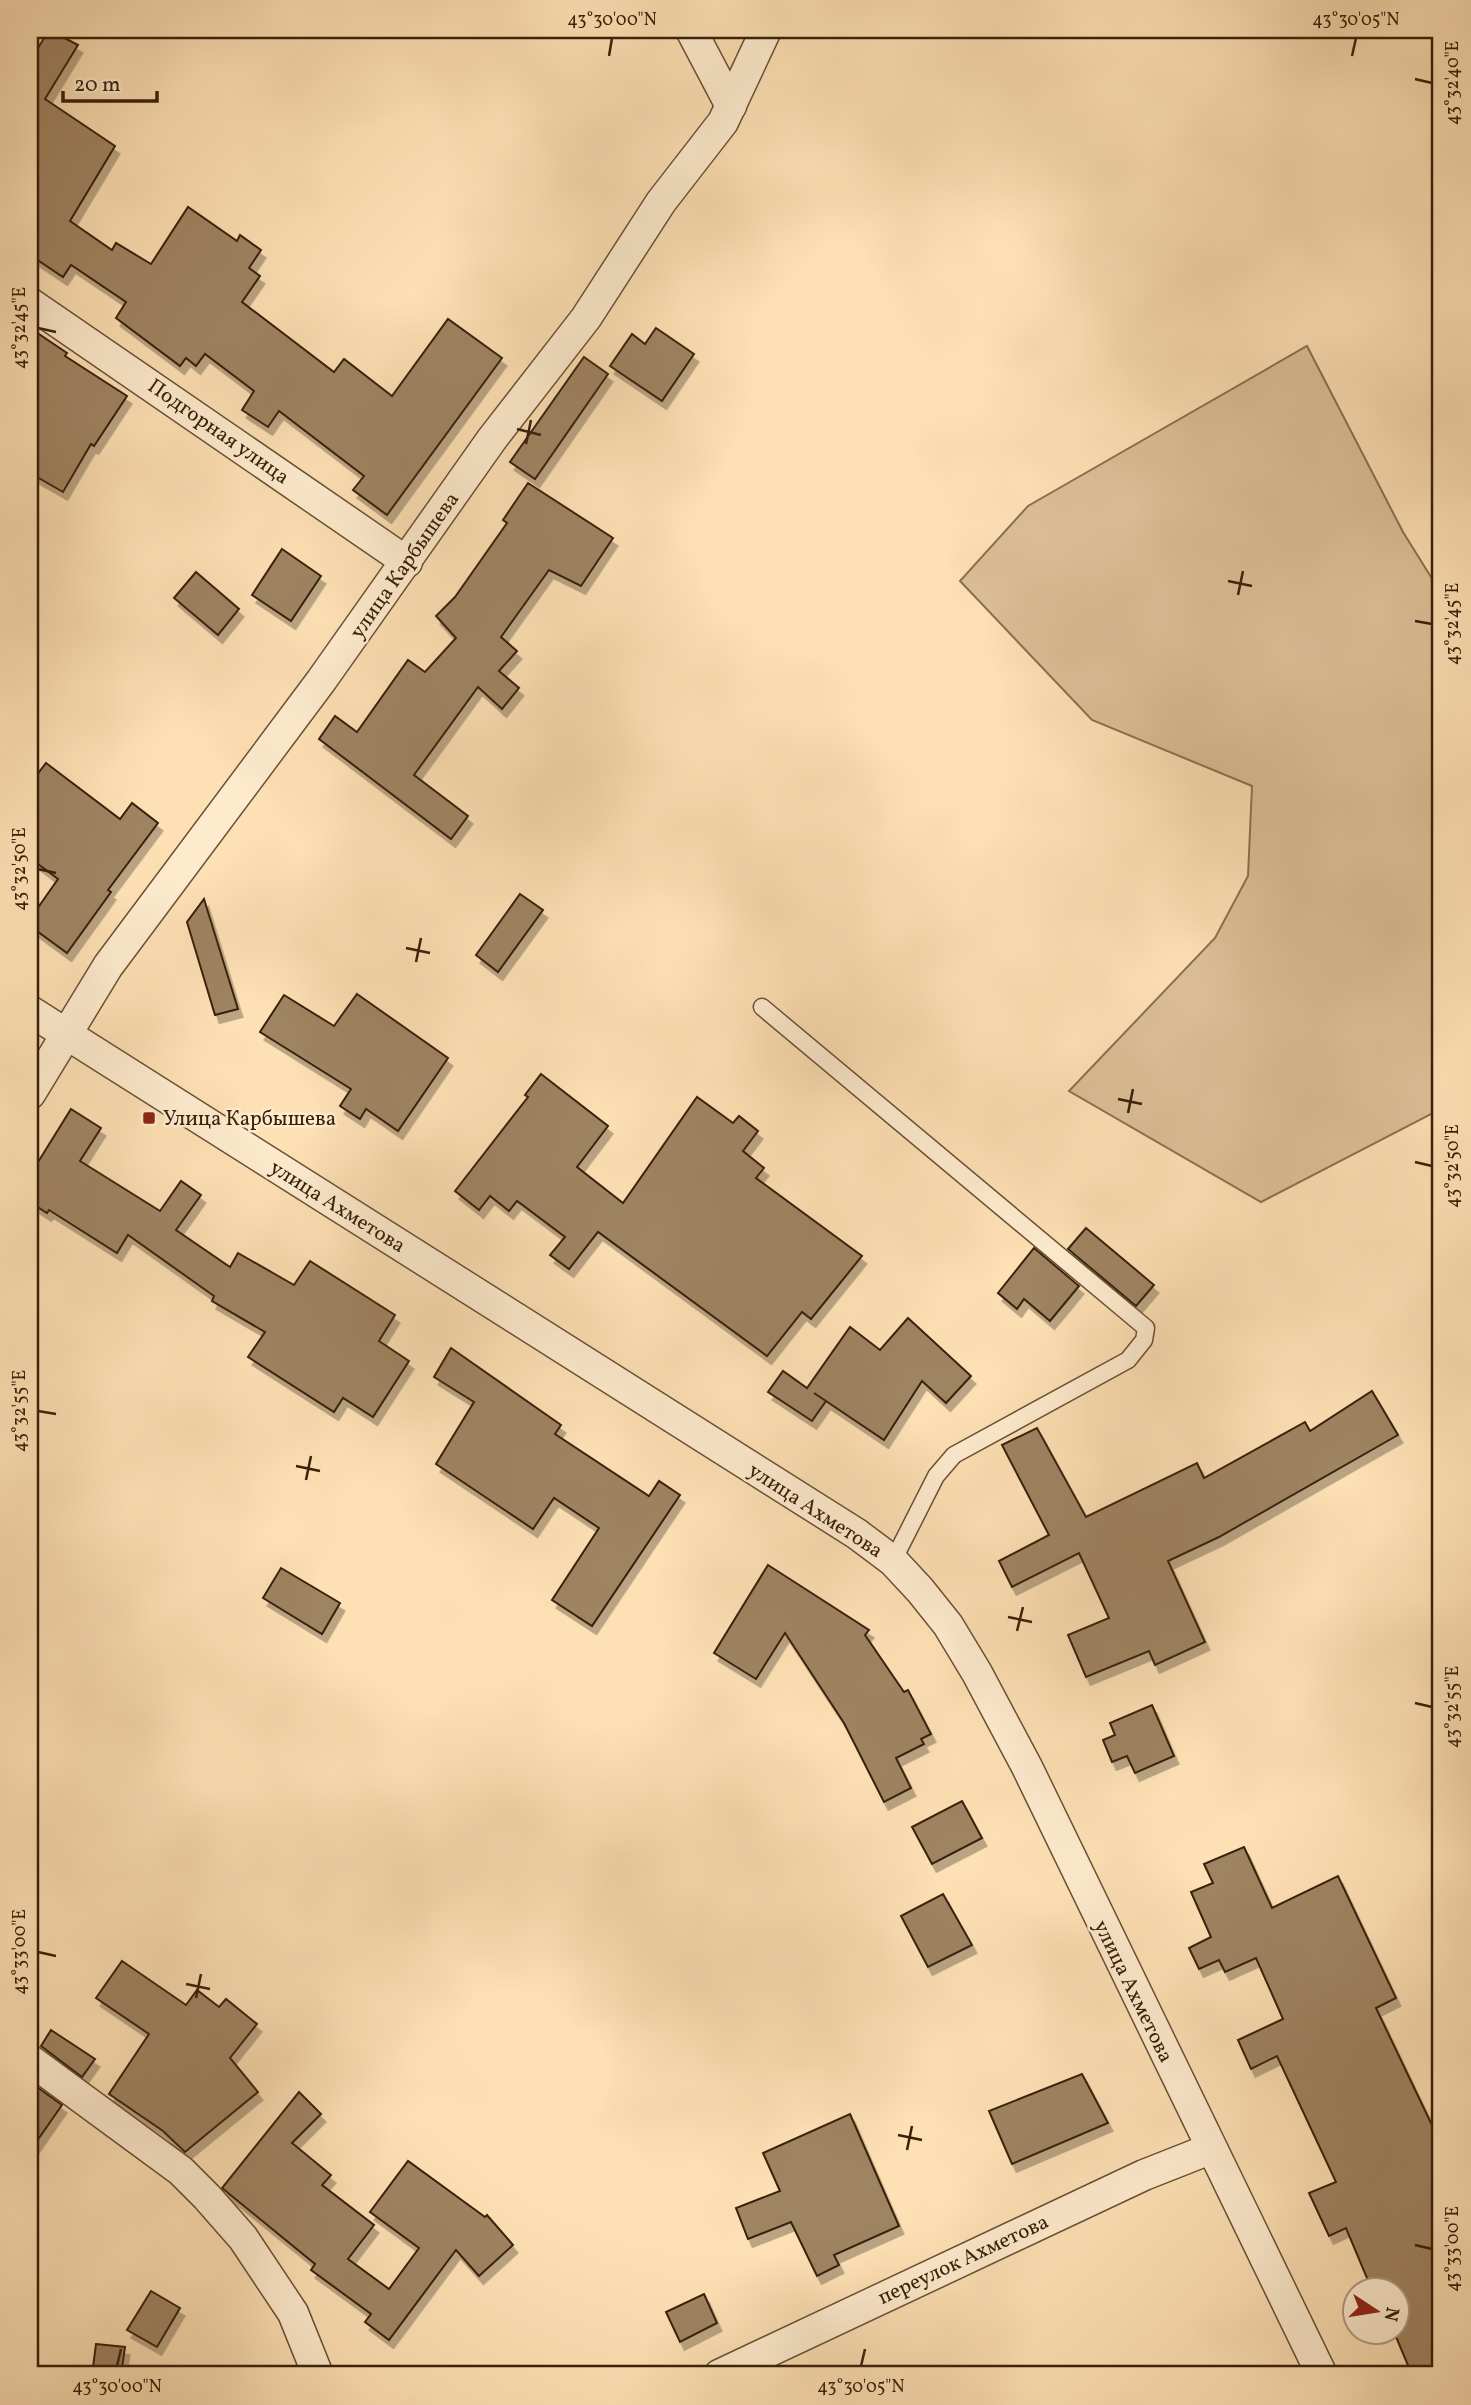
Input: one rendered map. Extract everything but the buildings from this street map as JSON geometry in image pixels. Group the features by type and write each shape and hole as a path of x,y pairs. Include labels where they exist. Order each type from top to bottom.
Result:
{"street":[{"path":"691,30 731,106"},
{"name":"улица Карбышева","path":"30,1094 108,966 407,562 492,439 586,318 661,202 712,137 731,106 766,30"},
{"name":"Подгорная улица","path":"30,303 407,562"},
{"name":"улица Ахметова","path":"30,1011 857,1534 893,1561 948,1625 1027,1767 1210,2149 1322,2375"},
{"path":"30,2060 181,2171 207,2197 243,2238 286,2302 318,2375"},
{"name":"переулок Ахметова","path":"719,2375 1144,2175 1210,2149"}],"lane":[{"path":"762,1007 1146,1328 1144,1340 1128,1360 970,1445 944,1464 893,1561"}],"shaded area":[{"path":"1307,346 1403,532 1441,593 1441,1109 1261,1202 1069,1091 1215,938 1248,876 1252,786 1092,720 960,581 1028,506"}],"place":[{"name":"Улица Карбышева","path":"149,1118"}]}
